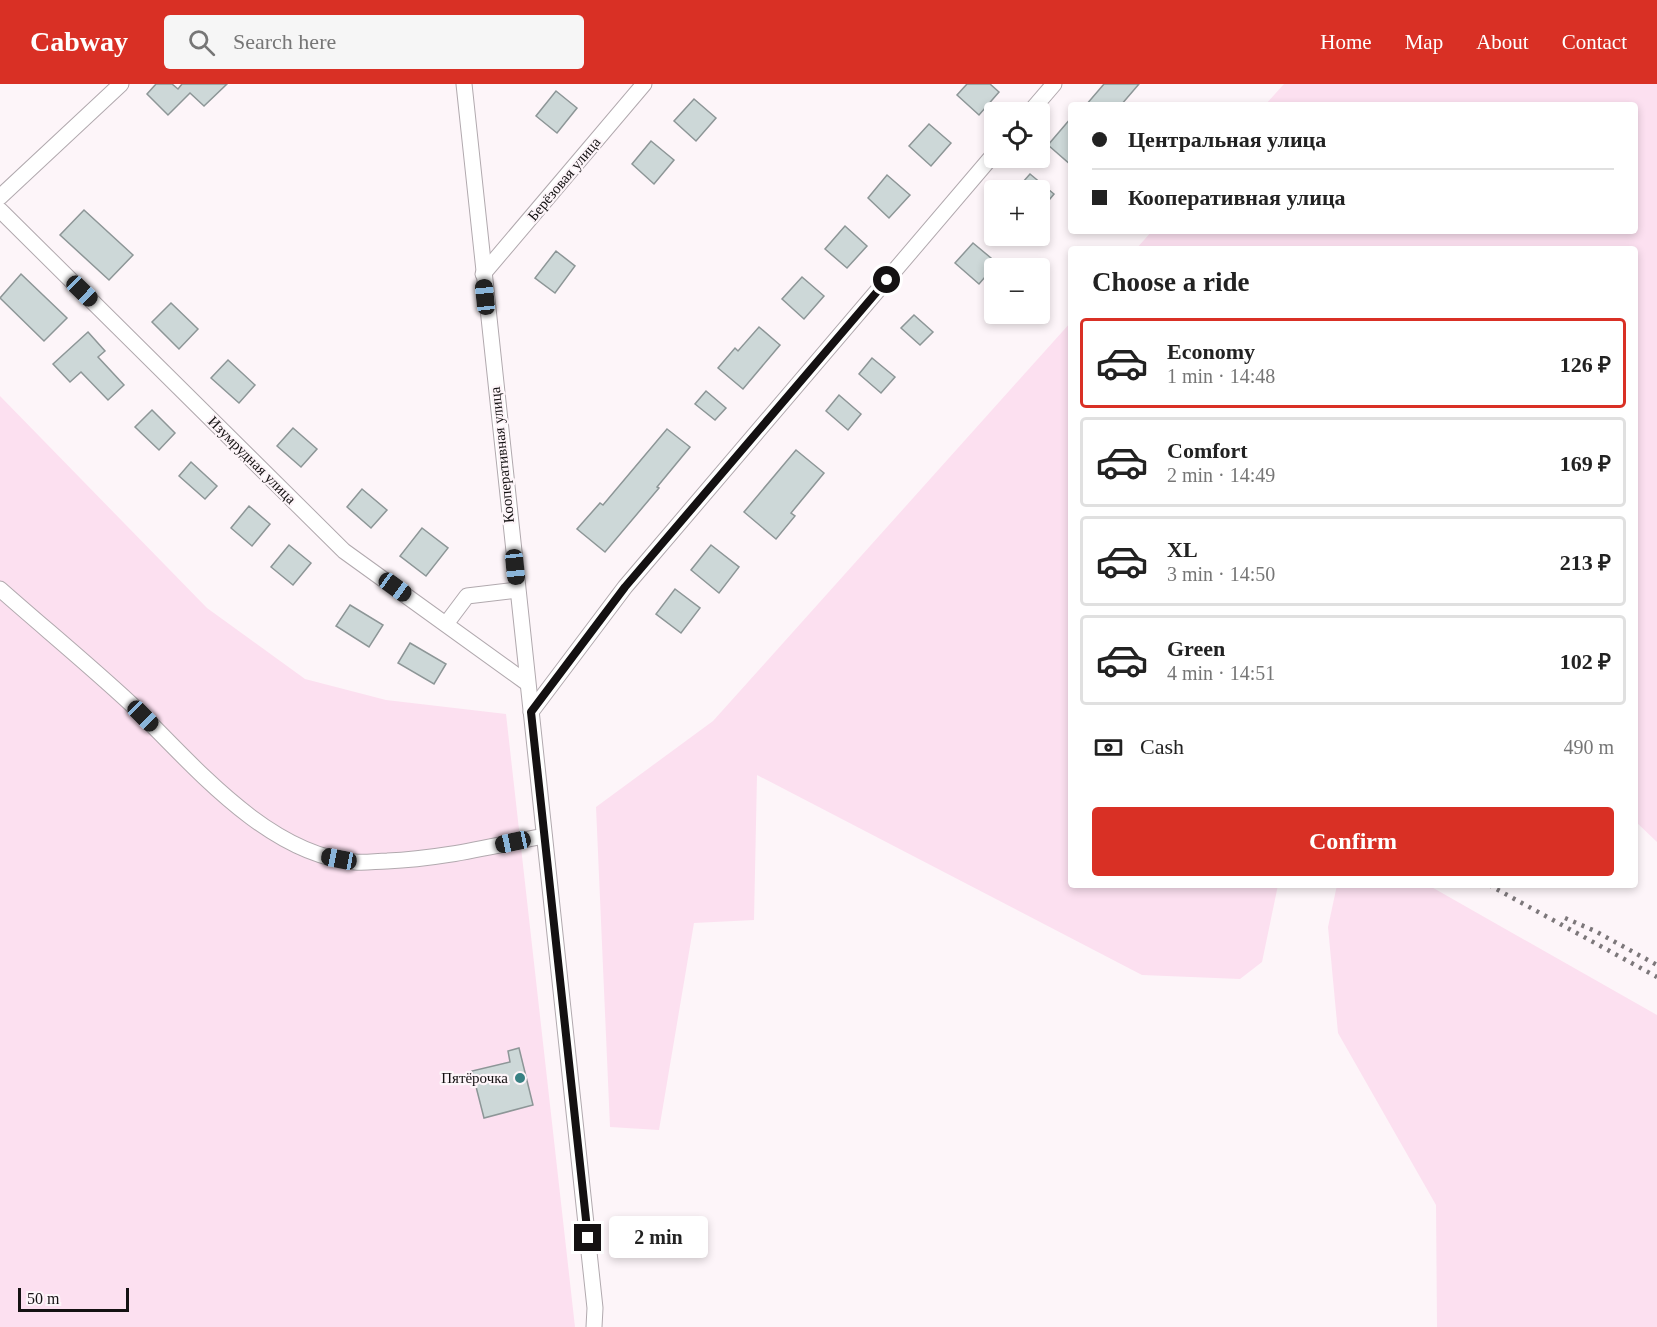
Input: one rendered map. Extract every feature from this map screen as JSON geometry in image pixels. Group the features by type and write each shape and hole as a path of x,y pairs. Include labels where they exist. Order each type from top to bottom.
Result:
{"street":[{"path":"0,196 121,84"},
{"name":"Кооперативная улица","path":"464,84 596,1308 594,1327"},
{"name":"Берёзовая улица","path":"483,274 644,84"},
{"path":"1039,102 1054,84"},
{"path":"531,712 625,587 984,166"},
{"name":"Изумрудная улица","path":"0,210 344,551 527,683"},
{"path":"0,589 129,702 200,772 257,822 282,839 322,856 356,862 414,860 544,836"},
{"path":"446,624 467,596 517,590"}],"shaded area":[{"path":"1284,84 1657,84 1657,842 1638,824 1638,246 1139,246 1149,234 1638,234 1638,102 1268,102"},
{"path":"1068,325 1068,888 1277,888 1262,962 1240,979 1142,975 757,775 754,920 694,923 659,1130 610,1127 596,807 713,721"},
{"path":"0,396 207,608 305,679 386,700 506,714 575,1327 0,1327"},
{"path":"1336,888 1433,888 1657,1015 1657,1327 1437,1327 1436,1205 1338,1033 1328,927"}],"building":[{"path":"156,84 172,84 178,89 182,84 227,84 204,106 190,93 168,115 147,94"},
{"path":"967,84 990,84 999,92 990,102 984,102 984,109 979,115 957,95"},
{"path":"1104,84 1139,84 1124,102 1089,102"},
{"path":"556,91 577,108 557,133 536,116"},
{"path":"694,99 716,118 696,141 674,121"},
{"path":"1068,122 1068,162 1050,147 1050,143"},
{"path":"929,124 951,143 931,166 909,146"},
{"path":"651,141 674,160 654,184 632,164"},
{"path":"1030,174 1037,180 1025,180"},
{"path":"887,175 910,195 889,218 868,198"},
{"path":"84,210 133,255 109,280 60,235"},
{"path":"845,226 867,246 847,268 825,249"},
{"path":"973,243 991,258 984,258 984,278 979,284 955,263"},
{"path":"556,251 575,266 555,293 535,278"},
{"path":"21,274 67,318 44,341 0,298"},
{"path":"802,277 824,296 804,319 782,299"},
{"path":"171,303 198,329 179,349 152,322"},
{"path":"914,315 933,332 920,345 901,328"},
{"path":"759,327 780,345 743,389 718,368 735,348 738,351"},
{"path":"88,332 105,351 98,357 124,385 108,400 81,372 70,382 53,364"},
{"path":"872,358 895,377 881,393 859,374"},
{"path":"228,360 255,385 239,403 211,378"},
{"path":"706,391 726,408 715,420 695,404"},
{"path":"839,395 861,414 848,430 826,411"},
{"path":"152,410 175,433 159,450 135,427"},
{"path":"293,428 317,449 301,467 277,446"},
{"path":"667,429 690,447 605,552 577,529 600,503 603,505"},
{"path":"796,450 824,473 791,513 795,516 776,539 744,512"},
{"path":"191,462 217,486 205,499 179,476"},
{"path":"362,489 387,510 371,528 347,507"},
{"path":"249,506 270,524 252,546 231,528"},
{"path":"422,528 448,548 426,576 400,556"},
{"path":"289,545 311,563 293,585 271,567"},
{"path":"711,545 739,567 719,593 691,570"},
{"path":"675,589 700,608 681,633 656,614"},
{"path":"350,605 383,625 369,647 336,626"},
{"path":"410,643 446,664 434,684 398,663"},
{"path":"519,1048 533,1105 484,1118 472,1071 510,1062 508,1051"}],"railway":[{"path":"1494,888 1657,977"},
{"path":"1565,918 1595,931 1657,965"}],"place":[{"name":"Пятёрочка","path":"520,1078"}],"route":[{"path":"588,1238 531,712 625,587 887,280"}]}
